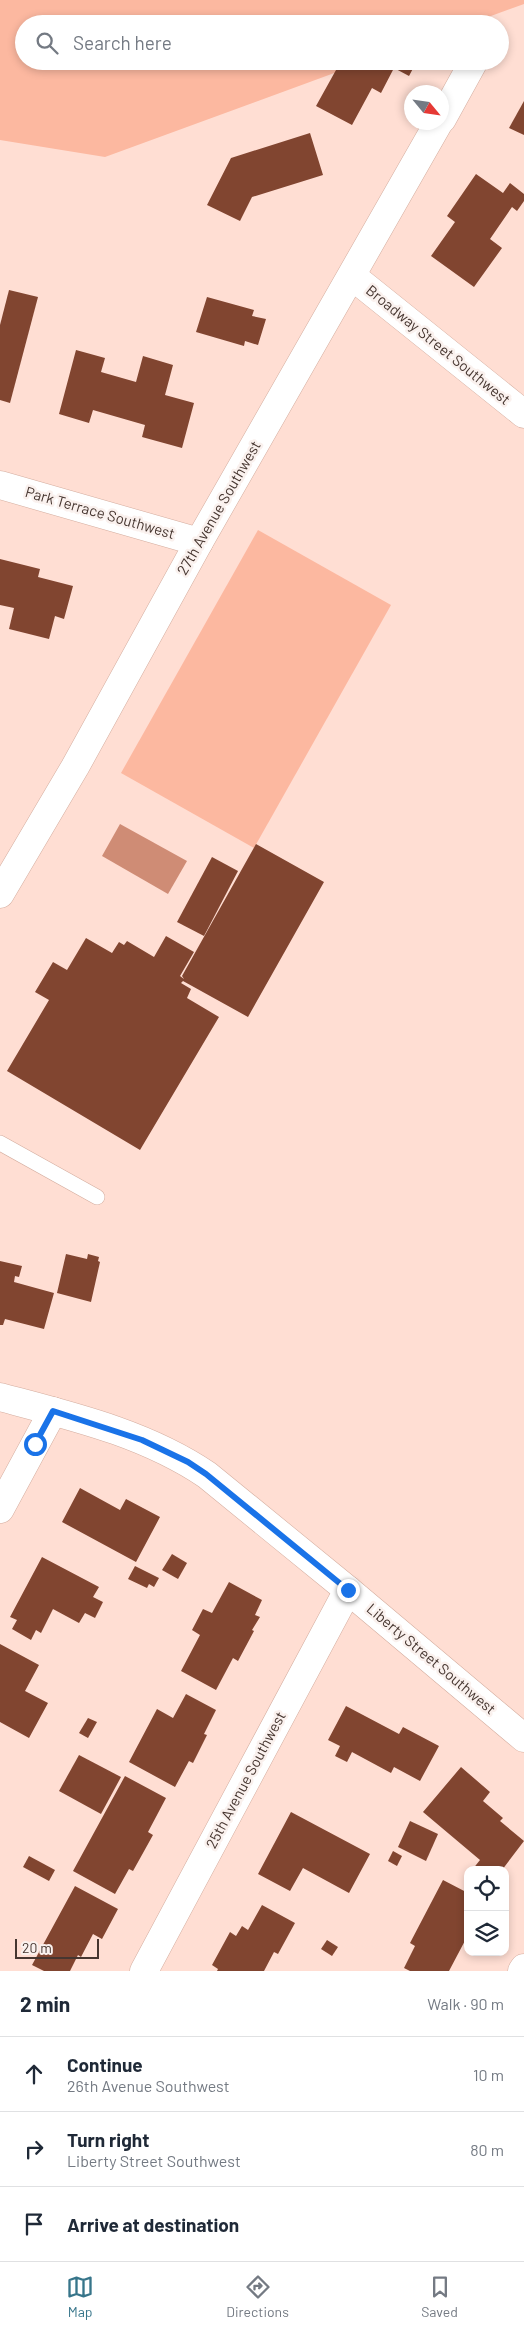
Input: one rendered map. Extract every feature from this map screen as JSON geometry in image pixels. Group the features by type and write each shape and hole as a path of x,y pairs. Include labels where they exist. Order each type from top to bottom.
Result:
{"street":[{"path":"449,106 469,70"},
{"name":"27th Avenue Southwest","path":"0,894 75,767 199,542 434,130"},
{"name":"Broadway Street Southwest","path":"352,276 524,414"},
{"name":"Park Terrace Southwest","path":"0,485 199,542"},
{"name":"Liberty Street Southwest","path":"0,1397 53,1411 142,1440 188,1462 206,1474 348,1590 524,1738"},
{"path":"0,1509 53,1411"},
{"name":"25th Avenue Southwest","path":"144,1971 348,1590"}],"lane":[{"path":"0,1143 97,1197"}],"shaded area":[{"path":"0,0 524,0 524,4 494,15 15,15 15,70 342,70 105,157 0,140"},
{"path":"258,530 391,605 254,848 121,773"},
{"path":"120,824 187,861 168,894 102,856"}],"building":[{"path":"336,70 393,70 381,93 372,88 352,125 316,106"},
{"path":"398,70 412,70 409,76"},
{"path":"524,101 524,135 509,128"},
{"path":"310,133 323,175 252,197 240,221 207,205 231,158"},
{"path":"476,174 503,193 510,183 524,194 524,201 517,211 512,207 490,239 502,248 474,287 431,256 455,222 447,216"},
{"path":"9,290 38,297 10,403 0,400 0,325"},
{"path":"207,297 254,310 252,316 266,319 258,345 245,341 244,346 196,332"},
{"path":"76,350 105,358 101,372 136,382 143,356 173,365 165,395 194,403 182,448 142,437 145,425 93,410 89,423 59,414"},
{"path":"0,559 40,569 38,577 73,586 64,619 55,616 49,639 9,629 14,608 0,605"},
{"path":"256,844 324,882 248,1017 183,981 181,983 191,989 187,998 219,1017 140,1150 7,1071 49,1000 35,992 53,962 67,970 86,938 112,953 119,942 124,945 127,941 154,957 166,936 194,952 180,976 184,979 182,976"},
{"path":"212,857 238,871 204,936 177,922"},
{"path":"66,1254 87,1259 88,1254 99,1257 98,1261 100,1262 91,1302 57,1293"},
{"path":"0,1261 22,1266 19,1277 15,1276 14,1282 54,1293 44,1329 5,1319 3,1325 0,1325"},
{"path":"80,1488 120,1510 126,1499 160,1517 136,1562 62,1522"},
{"path":"172,1554 187,1563 178,1579 162,1570"},
{"path":"42,1557 99,1587 93,1597 103,1602 95,1618 85,1613 79,1623 53,1609 41,1633 36,1630 31,1640 12,1629 17,1620 10,1617"},
{"path":"135,1566 159,1578 154,1587 149,1584 147,1588 128,1579"},
{"path":"229,1582 262,1600 255,1615 260,1617 238,1661 233,1658 216,1690 181,1671 200,1635 192,1630 203,1609 212,1613"},
{"path":"0,1644 39,1665 25,1691 48,1703 29,1738 0,1722"},
{"path":"186,1694 216,1710 204,1734 207,1735 193,1763 189,1761 175,1787 129,1762 157,1709 173,1718"},
{"path":"346,1706 399,1734 403,1727 439,1746 420,1781 394,1767 391,1773 352,1752 347,1762 335,1756 340,1746 328,1740"},
{"path":"88,1718 97,1722 88,1738 79,1733"},
{"path":"79,1755 121,1777 101,1814 59,1791"},
{"path":"461,1767 490,1792 483,1801 503,1818 500,1821 524,1841 505,1866 475,1866 480,1860 423,1812"},
{"path":"125,1776 166,1798 148,1832 153,1835 133,1871 129,1869 115,1894 73,1871"},
{"path":"291,1812 370,1854 349,1893 303,1868 290,1891 258,1874"},
{"path":"410,1821 438,1834 426,1861 398,1847"},
{"path":"393,1851 402,1856 397,1866 388,1861"},
{"path":"29,1856 55,1870 49,1881 23,1867"},
{"path":"443,1880 464,1891 464,1943 449,1971 410,1971 404,1968 415,1946 410,1943"},
{"path":"75,1886 118,1909 102,1939 93,1934 81,1957 78,1955 70,1971 44,1971 32,1965"},
{"path":"262,1905 295,1923 278,1954 274,1952 264,1971 217,1971 218,1969 212,1965 230,1932 236,1936 242,1926 248,1930"},
{"path":"327,1940 338,1947 332,1956 321,1949"}],"route":[{"path":"35,1444 53,1411 167,1450 206,1474 348,1590"}]}
